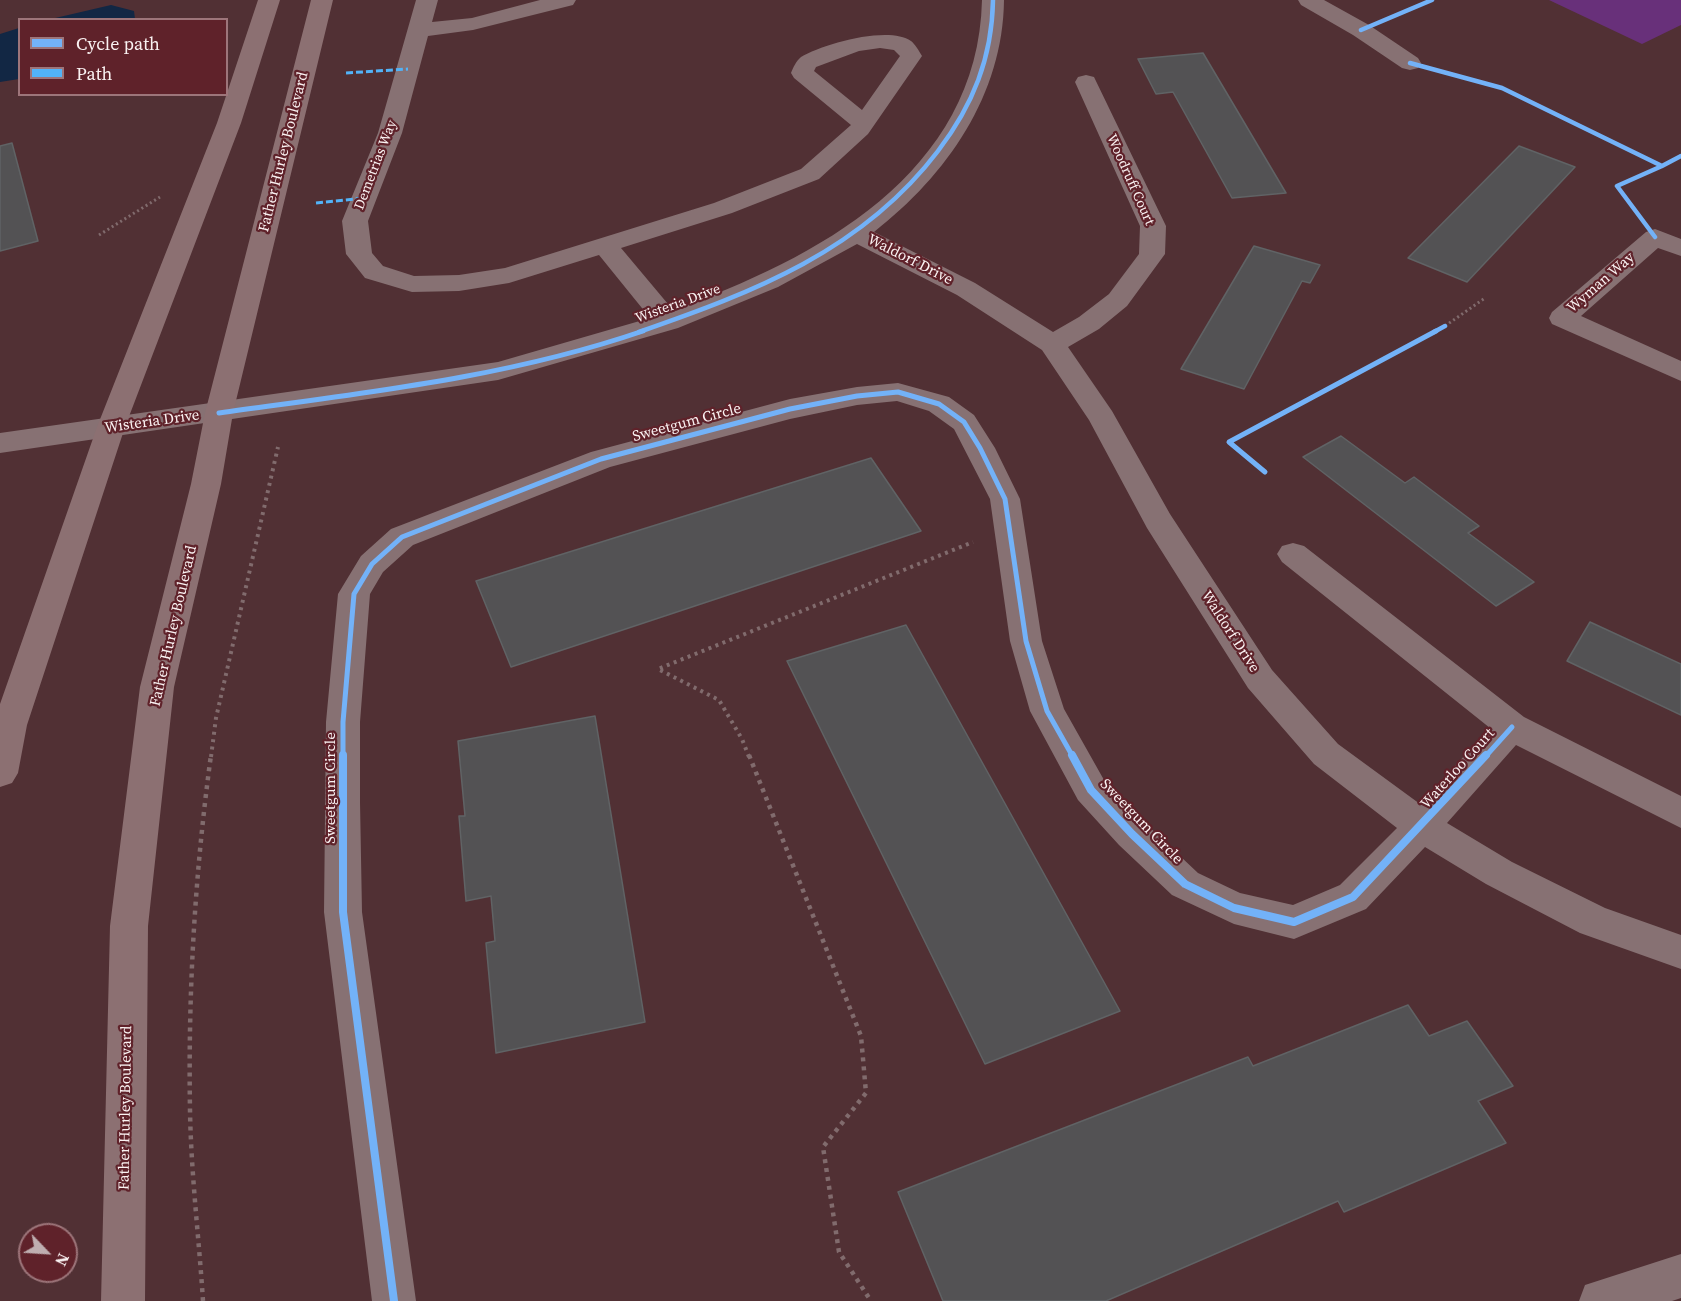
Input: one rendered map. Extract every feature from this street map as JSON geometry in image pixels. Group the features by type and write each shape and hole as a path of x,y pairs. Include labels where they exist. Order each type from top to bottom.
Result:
{"main road":[{"path":"1,765 10,725 111,428 229,123 269,0"},
{"name":"Father Hurley Boulevard","path":"123,1301 129,926 157,687 206,484 219,413 322,0"}],"street":[{"name":"Demetrias Way","path":"427,0 390,133 355,221 360,254 374,272 412,284 459,283 509,275 723,208 810,174 860,129 911,56 902,45 886,42 846,46 807,63 802,73 863,123"},
{"path":"419,30 473,24 565,0"},
{"name":"Wisteria Drive","path":"0,443 498,371 579,350 668,322 737,296 786,273 856,233 913,183 953,134 983,77 994,27 993,0"},
{"path":"1309,0 1361,30 1410,63"},
{"name":"Woodruff Court","path":"1052,344 1089,323 1118,300 1152,254 1153,226 1086,82"},
{"name":"Waldorf Drive","path":"856,233 966,289 1052,344 1102,418 1158,520 1260,679 1326,754 1422,826 1498,873 1593,921 1681,952"},
{"name":"Wyman Way","path":"1677,365 1562,318 1655,237 1681,248"},
{"path":"604,245 668,322"},
{"name":"Sweetgum Circle","path":"394,1301 343,912 343,722 354,594 372,564 402,537 601,459 790,408 857,396 898,392 939,404 964,422 980,448 1005,499 1026,641 1047,711 1091,790 1132,834 1185,884 1234,908 1294,922 1353,897 1422,826"},
{"name":"Waterloo Court","path":"1293,554 1512,727 1681,813"},
{"name":"Waterloo Court","path":"1422,826 1512,727"},
{"path":"1601,1301 1681,1276"}],"path":[{"path":"99,235 163,195"},
{"path":"1435,332 1485,298"},
{"path":"203,1301 189,1112 193,945 204,807 216,718 278,447"},
{"path":"871,1301 839,1252 823,1147 866,1093 861,1036 742,739 719,700 658,669 1009,528"}],"shaded area":[{"path":"1549,0 1681,0 1681,25 1642,44"}],"water":[{"path":"111,5 134,11 135,18 55,18"},
{"path":"18,28 18,79 0,82 0,34"}],"building":[{"path":"1203,53 1286,193 1232,198 1173,92 1156,94 1138,59"},
{"path":"12,143 38,241 0,251 0,146"},
{"path":"1519,146 1575,167 1467,282 1408,258"},
{"path":"1254,246 1320,265 1310,283 1302,281 1244,389 1181,369"},
{"path":"1341,436 1405,483 1414,477 1479,526 1468,533 1534,582 1496,606 1303,457"},
{"path":"871,458 921,531 511,667 476,581"},
{"path":"1590,622 1681,664 1681,715 1567,661"},
{"path":"906,625 1120,1011 985,1064 787,661"},
{"path":"595,716 645,1022 496,1053 486,943 495,941 491,896 466,901 459,816 465,816 458,741"},
{"path":"1408,1005 1429,1036 1467,1021 1513,1086 1478,1101 1506,1143 1344,1212 1338,1201 1106,1301 943,1301 898,1192 1248,1057 1253,1066"}],"marked path":[{"path":"346,73 408,69"},
{"path":"316,203 364,198"}],"cycle path":[{"path":"219,413 428,383 550,359 603,344 681,317 746,292 803,265 839,245 898,198 948,139 970,103 985,64 993,22 993,0"},
{"path":"1361,30 1432,0"},
{"path":"1410,63 1502,88 1662,166 1681,156"},
{"path":"1655,237 1617,186 1662,166"},
{"path":"1265,472 1229,442 1445,326"},
{"path":"394,1301 343,912 342,802 343,722 354,594 372,564 402,537 601,459 790,409 857,396 898,392 939,404 964,422 980,448 1005,499 1026,641 1047,711 1091,790 1132,834 1185,884 1234,908 1294,922 1353,897 1422,826 1512,727"}]}
